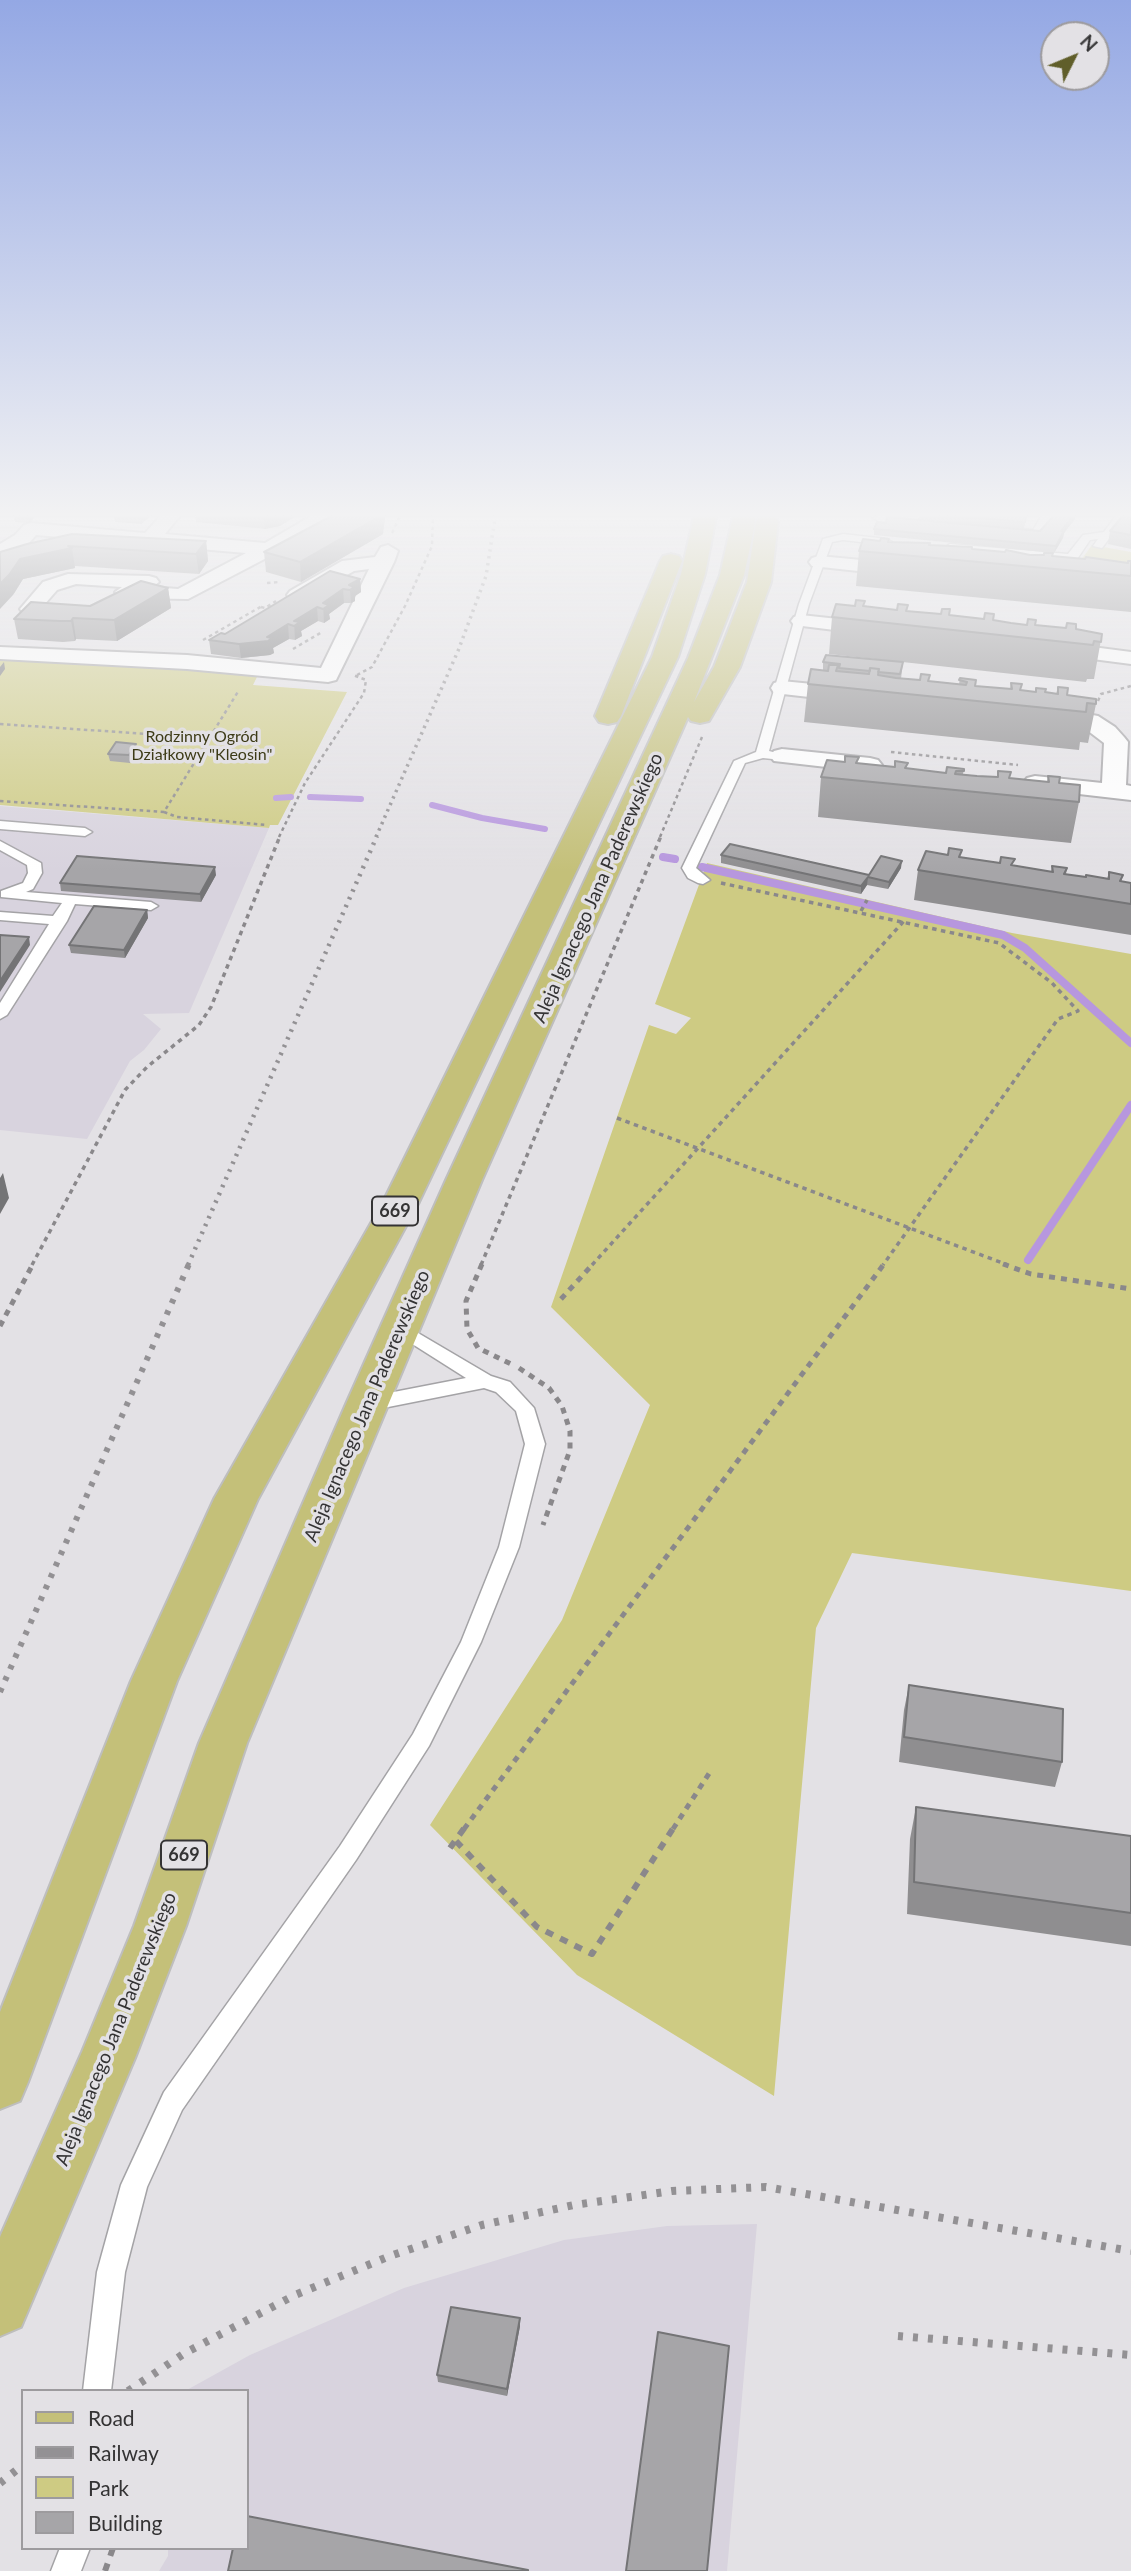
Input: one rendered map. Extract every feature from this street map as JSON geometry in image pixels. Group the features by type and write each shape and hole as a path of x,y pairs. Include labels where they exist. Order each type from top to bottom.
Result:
{"main road":[{"path":"541,916 546,859 644,632"},
{"name":"Aleja Ignacego Jana Paderewskiego","path":"0,2082 154,1681 236,1499 401,1202 665,657 673,632"},
{"name":"Aleja Ignacego Jana Paderewskiego","path":"0,2306 107,2058 160,1926 223,1743 464,1181 711,632"},
{"path":"595,893 631,856 701,713 727,667 740,632"}],"street":[{"path":"6,640 176,662 328,675 349,632"},
{"path":"176,662 217,641"},
{"path":"1029,645 1131,658"},
{"path":"782,688 871,696"},
{"path":"1021,773 1123,792 1116,742 1107,732 1090,721 1067,715 1029,711"},
{"path":"772,755 892,760"}],"lane":[{"path":"703,880 693,875 689,868 740,761 772,755 782,688 798,632"},
{"path":"1,828 85,832"},
{"path":"0,845 34,863 35,873 28,886 3,894"},
{"path":"3,894 151,906"},
{"path":"0,1015 71,900"},
{"path":"0,916 60,920"},
{"path":"97,2389 114,2259 134,2185 173,2101 348,1853 421,1740 471,1642 509,1546 535,1444 526,1408 503,1387 484,1381 401,1329"},
{"path":"367,1404 484,1381"},
{"path":"66,2571 74,2550"}],"path":[{"path":"176,662 227,632"},
{"path":"328,675 356,675 372,667 391,632"},
{"path":"164,812 252,668"},
{"path":"0,1326 125,1090 147,1067 199,1025 211,1007 272,849 296,805 304,783 364,693 366,680 356,675"},
{"path":"1090,721 1101,694 1131,687"},
{"path":"0,724 207,738"},
{"path":"538,1538 567,1461 570,1431 562,1406 549,1388 530,1373 478,1348 467,1329 466,1301 695,749 708,726"},
{"path":"892,760 1021,773"},
{"path":"0,800 164,812 177,817 267,825"},
{"path":"450,1848 910,1229 1058,1019 1078,1011 1052,983 999,943 862,910 703,880"},
{"path":"862,910 867,900"},
{"path":"561,1299 904,921"},
{"path":"617,1118 1031,1275 1131,1289"},
{"path":"0,1308 10,1307"},
{"path":"456,1840 537,1927 592,1954 712,1769"},
{"path":"105,2571 112,2550"}],"shaded area":[{"path":"0,806 269,828 189,1013 143,1014 161,1029 144,1050 130,1061 87,1139 0,1130"},
{"path":"757,2224 727,2571 159,2571 168,2556 168,2550 248,2550 248,2389 189,2389 250,2355 404,2288 564,2240 667,2226"}],"green space":[{"name":"Rodzinny Ogród Działkowy \"Kleosin\"","path":"0,657 258,675 253,685 347,692 278,825 270,825 269,828 0,805"},
{"path":"707,863 1012,933 1131,954 1131,1591 852,1553 816,1628 774,2096 577,1975 430,1825 562,1620 650,1405 551,1307 649,1025 676,1034 691,1018 655,1004"}],"building":[{"path":"275,632 267,637 272,638 268,641 239,644 209,640 221,633"},
{"path":"972,632 1102,634 1101,642 1094,641 1093,645"},
{"path":"826,655 903,662 900,674 878,672 879,669 870,668 870,671 839,668 840,664 823,662"},
{"path":"829,665 838,665 836,671 869,674 870,668 879,669 878,675 896,678 920,680 921,674 930,675 928,681 966,685 967,682 959,680 960,678 976,680 975,686 1012,689 1011,683 1022,684 1020,690 1036,692 1036,688 1058,694 1058,687 1068,688 1067,695 1096,699 1096,704 1087,703 1086,712 808,684 811,669 828,671"},
{"path":"116,742 136,744 129,755 108,754"},
{"path":"845,756 859,757 856,763 895,767 895,761 908,763 905,768 946,773 947,767 964,769 956,771 955,774 998,777 998,771 1011,772 1009,778 1049,782 1048,776 1060,777 1059,783 1080,785 1079,802 821,777 827,760 845,762"},
{"path":"730,844 869,875 881,856 902,861 889,882 868,877 861,886 721,855"},
{"path":"949,848 962,850 959,857 1000,863 1001,857 1015,859 1011,865 1053,872 1052,866 1067,868 1064,874 1109,879 1109,872 1123,875 1120,881 1131,883 1131,904 918,870 926,851 948,855"},
{"path":"77,856 215,867 200,894 60,883"},
{"path":"94,906 147,910 124,950 69,945"},
{"path":"0,935 29,937 0,981"},
{"path":"909,1685 1063,1709 1062,1762 904,1737"},
{"path":"916,1807 1131,1836 1131,1913 914,1882"},
{"path":"451,2307 520,2318 507,2389 437,2375"},
{"path":"658,2332 729,2346 707,2571 626,2571"},
{"path":"248,2516 528,2570 528,2571 228,2571 233,2550 248,2550"}],"waterway":[{"path":"276,798 291,797"},
{"path":"310,797 361,799"},
{"path":"432,805 482,818 545,829"},
{"path":"663,857 675,859"},
{"path":"702,867 1003,935 1025,948 1131,1043"},
{"path":"1028,1260 1131,1105"}],"railway":[{"path":"376,837 465,632"},
{"path":"188,1265 377,836"},
{"path":"0,1692 189,1264"},
{"path":"131,2389 185,2353 295,2295 390,2256 482,2225 574,2205 672,2191 766,2187 1131,2251"},
{"path":"898,2336 1131,2355"},
{"path":"0,2483 21,2467"}]}
